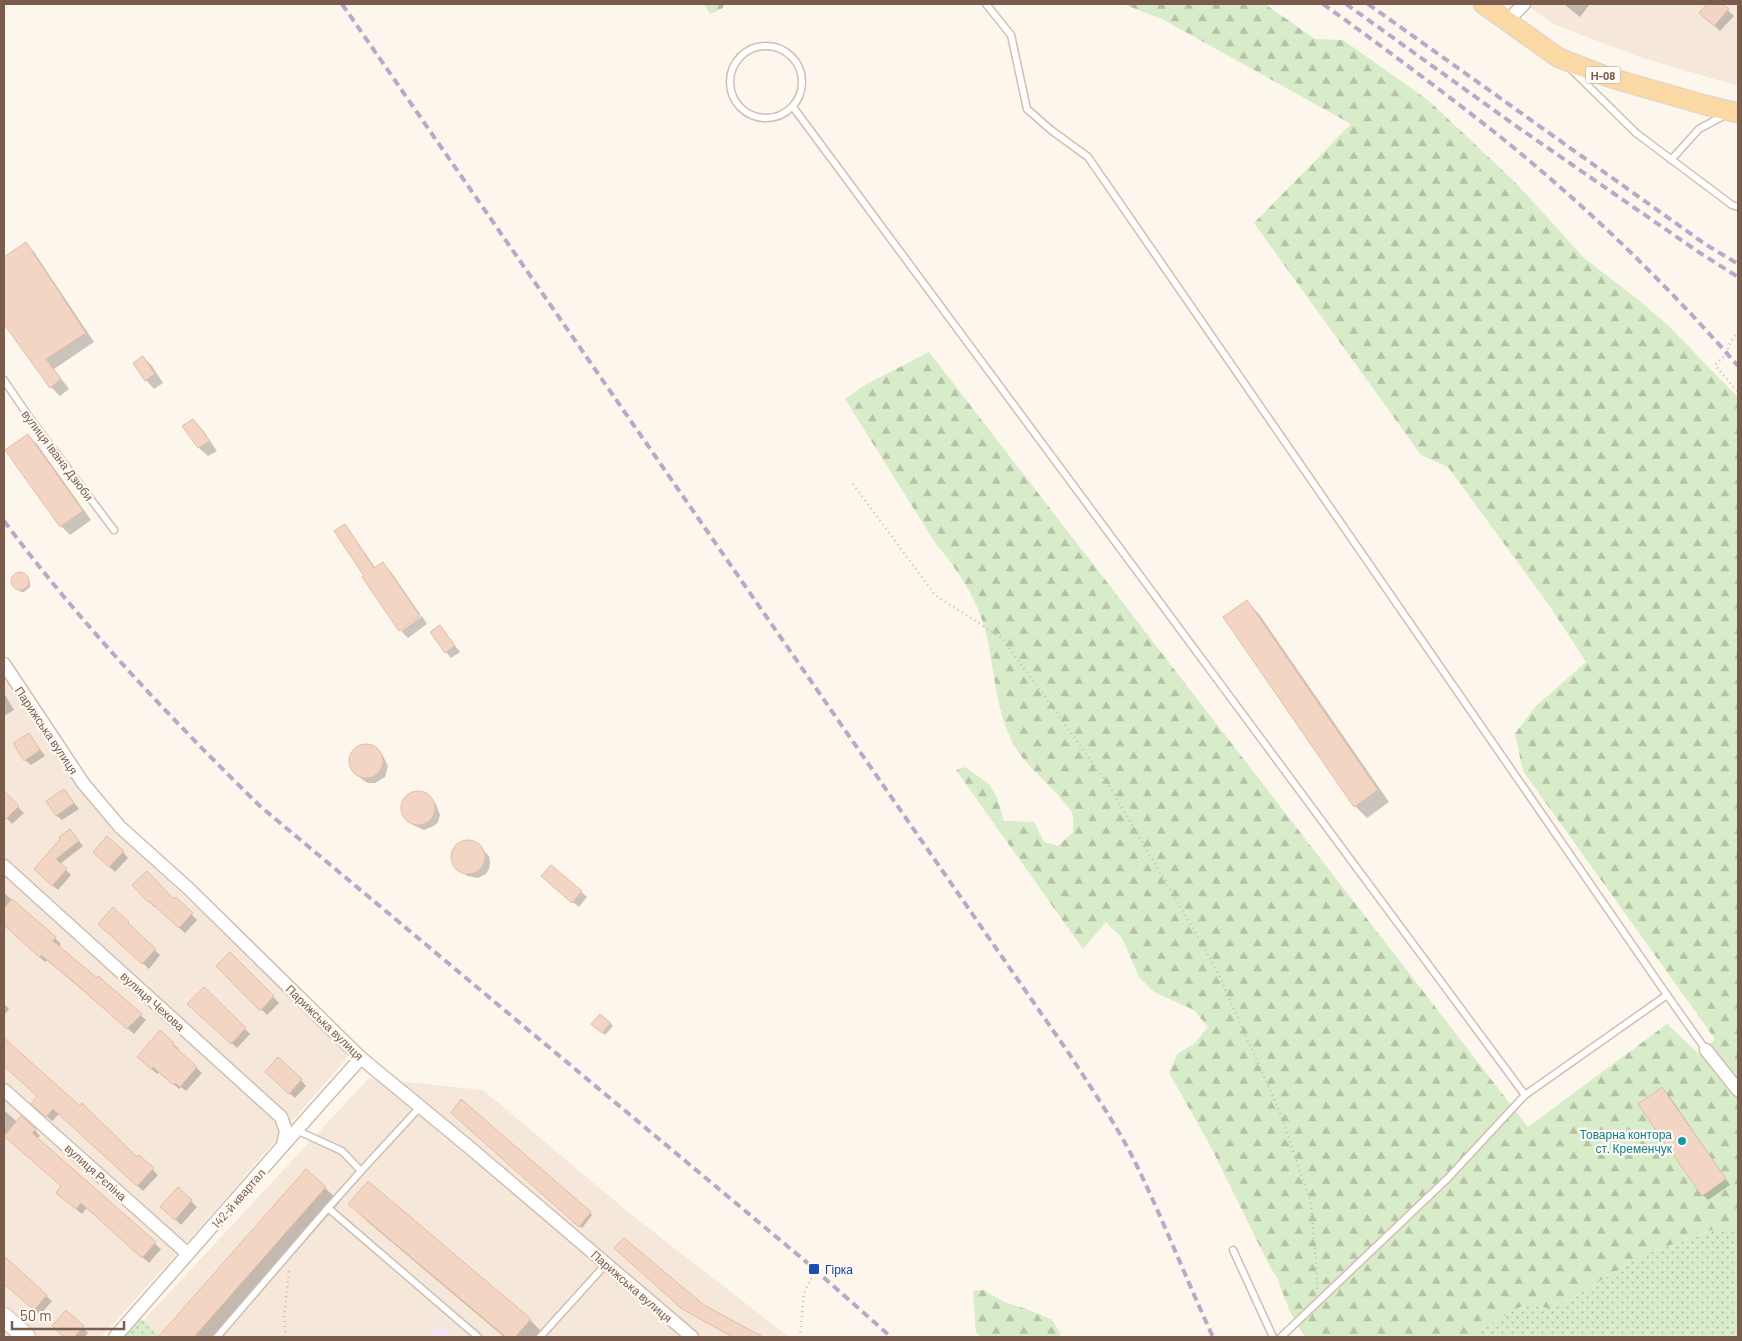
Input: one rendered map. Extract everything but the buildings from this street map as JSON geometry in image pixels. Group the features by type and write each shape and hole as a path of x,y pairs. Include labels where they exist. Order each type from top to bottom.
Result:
{"main road":[{"name":"Н-08","path":"1483,4 1559,58 1611,78 1734,112"}],"street":[{"path":"1507,21 1524,4"},
{"name":"Парижська вулиця","path":"4,664 83,784 113,820 189,889 361,1058 469,1147 692,1337"},
{"name":"вулиця Чехова","path":"4,866 281,1118 286,1131 283,1144"},
{"path":"1706,1050 1738,1090"},
{"name":"142-й квартал","path":"115,1337 252,1183 283,1144 361,1058"},
{"name":"вулиця Рєпіна","path":"4,1090 188,1254"},
{"path":"4,1317 26,1337"}],"lane":[{"path":"986,4 1010,35 1027,109 1051,130 1088,157 1706,1050"},
{"path":"763,46 778,48 791,56 800,68 803,81 800,95 793,107 782,116 768,119 754,117 742,110 733,98 730,85 732,71 738,59 749,50 763,46"},
{"path":"1559,58 1636,133 1738,208"},
{"path":"793,107 1525,1095"},
{"path":"1671,160 1699,129 1734,112"},
{"name":"вулиця Івана Дзюби","path":"4,380 29,417 114,530"},
{"path":"1281,1337 1448,1178 1525,1095 1668,994"},
{"path":"216,1337 328,1208 420,1107"},
{"path":"296,1130 342,1151 361,1171"},
{"path":"328,1208 478,1337"},
{"path":"1233,1250 1274,1337"},
{"path":"540,1337 606,1264"}],"path":[{"path":"1738,331 1727,354 1715,365 1738,392"},
{"path":"853,484 935,595 1002,638 1108,784 1194,930 1217,971 1279,1110 1310,1203 1317,1272 1317,1302"},
{"path":"286,1337 284,1316 291,1251"},
{"path":"800,1337 804,1293 812,1277"}],"shaded area":[{"path":"1525,4 1738,4 1738,86 1640,57 1553,24"},
{"path":"4,672 71,776 98,813 125,841 232,940 346,1051 346,1059 197,1231 101,1337 4,1337"},
{"path":"369,1078 483,1090 633,1216 789,1337 128,1337"},
{"path":"438,1324 453,1337 426,1337"}],"green space":[{"path":"704,4 724,4 723,8 710,14"},
{"path":"1123,4 1265,4 1315,39 1343,40 1429,101 1516,183 1584,258 1669,326 1738,397 1738,1231 1720,1227 1641,1256 1569,1300 1549,1309 1528,1302 1469,1337 1305,1337 1290,1312 1278,1280 1211,1147 1169,1073 1177,1054 1194,1044 1208,1027 1194,1010 1154,992 1139,977 1122,938 1106,922 1083,949 956,770 965,767 989,784 997,798 1004,821 1034,822 1044,842 1058,846 1073,832 1071,810 1027,763 1010,737 998,700 987,637 973,599 953,565 936,544 845,399 865,385 929,352 1528,1127 1667,1024 1700,1055 1715,1039 1523,771 1515,734 1534,708 1586,662 1551,608 1448,467 1421,455 1254,223 1351,124 1162,19"},
{"path":"1721,1227 1738,1231 1738,1337 1469,1337 1528,1302 1549,1309 1569,1300 1641,1256"},
{"path":"984,1290 1004,1302 1052,1320 1061,1334 1057,1337 982,1337 976,1333 973,1291"},
{"path":"138,1316 162,1337 118,1337"}],"railway":[{"path":"342,4 1070,1055 1114,1123 1130,1152 1157,1208 1213,1337"},
{"path":"1323,4 1472,115 1558,185 1621,243 1681,303 1738,366"},
{"path":"1346,4 1516,126 1700,253 1738,277"},
{"path":"1368,4 1705,244 1738,264"},
{"path":"4,521 33,559 127,669 261,807 804,1260 891,1337"}],"place":[{"name":"Товарна контора ст. Кременчук","path":"1682,1141"},
{"name":"Гірка","path":"814,1269"}]}
